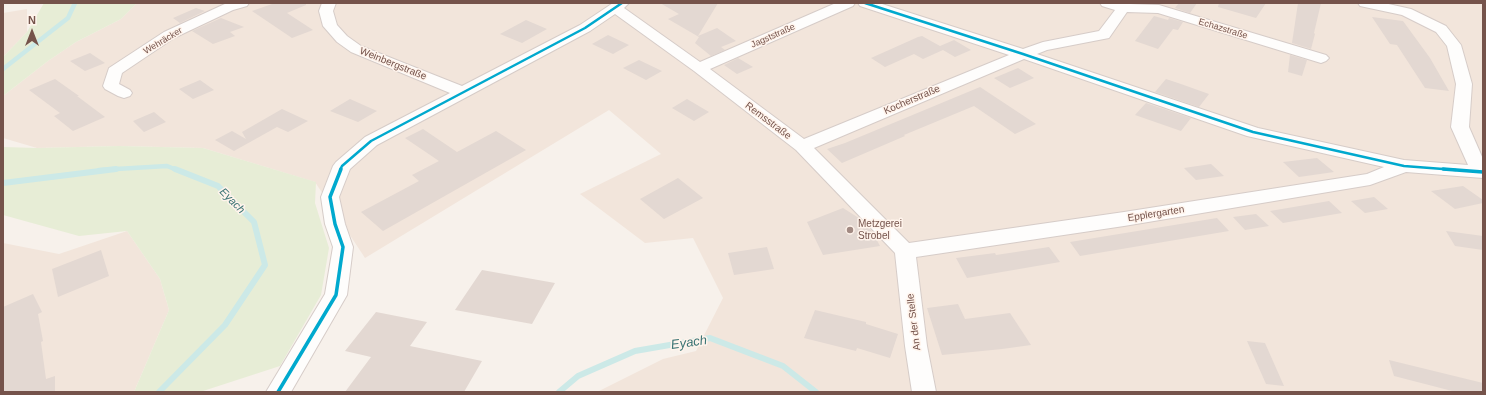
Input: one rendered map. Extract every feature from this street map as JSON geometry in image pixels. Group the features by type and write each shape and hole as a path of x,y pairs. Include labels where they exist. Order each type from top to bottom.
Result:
{"street":[{"name":"Weinbergstraße","path":"329,3 326,11 330,26 342,39 356,49 462,92"},
{"name":"Jagststraße","path":"699,68 848,3"},
{"path":"865,3 1023,54 1253,132 1404,166 1482,172"},
{"name":"Echazstraße","path":"1107,3 1123,8 1159,10 1321,58"},
{"path":"1365,3 1401,8 1441,29 1454,45 1464,84 1460,127 1482,172"},
{"name":"Wehräcker","path":"124,93 111,86 115,71 169,35 228,4"},
{"path":"278,392 336,295 343,247 335,224 330,197 342,166 371,141 585,28 619,5"},
{"name":"Remsstraße","path":"619,5 802,146 905,251"},
{"name":"Kocherstraße","path":"802,146 1044,46 1104,35 1123,8"},
{"name":"Epplergarten","path":"905,251 1124,219 1370,179 1404,166"},
{"name":"An der Stelle","path":"905,251 916,346 924,392"}],"shaded area":[{"path":"137,3 1483,3 1483,392 597,392 663,359 696,351 723,298 693,238 645,243 580,194 661,154 609,110 365,258 315,182 203,148 119,146 37,148 3,138 3,96 48,61 76,42 121,19"},
{"path":"27,9 27,32 3,57 3,13"},
{"path":"127,231 160,279 169,310 134,392 3,392 3,243 59,254"}],"green space":[{"path":"44,3 137,3 121,19 76,42 48,61 3,96 3,57 27,32"},
{"path":"119,146 203,148 316,182 315,203 329,248 321,295 280,366 200,392 134,392 169,310 160,279 127,231 79,236 3,215 3,147 37,148"}],"building":[{"path":"275,3 306,3 306,5 287,13 313,30 292,38 252,11"},
{"path":"660,3 718,3 698,36 717,28 736,41 721,47 725,50 711,56 695,43 699,37 668,19 679,14"},
{"path":"1179,3 1197,3 1190,13 1175,8"},
{"path":"1219,3 1266,3 1256,18 1218,7"},
{"path":"1298,3 1321,3 1311,49 1292,43"},
{"path":"196,8 205,11 180,23 173,18"},
{"path":"1154,16 1183,22 1178,30 1173,29 1158,49 1135,41"},
{"path":"1372,17 1403,21 1430,58 1449,91 1425,88 1397,45 1390,44"},
{"path":"221,18 244,27 230,32 235,36 213,44 192,31"},
{"path":"526,20 547,29 522,43 500,34"},
{"path":"608,35 629,45 613,54 592,44"},
{"path":"922,36 940,46 954,40 971,50 955,57 943,50 923,59 914,54 885,67 871,58 918,37"},
{"path":"90,53 105,63 85,71 70,61"},
{"path":"1290,55 1307,60 1302,76 1288,72"},
{"path":"738,58 753,67 737,74 724,65"},
{"path":"639,60 662,71 646,80 623,68"},
{"path":"1018,68 1034,78 1010,88 994,78"},
{"path":"55,79 105,117 73,131 54,116 60,113 29,90"},
{"path":"1166,79 1209,94 1199,107 1155,92"},
{"path":"200,80 214,90 193,99 179,89"},
{"path":"980,87 1036,124 1015,134 974,106 842,163 827,149 845,143"},
{"path":"350,99 377,111 358,122 330,111"},
{"path":"687,99 709,112 694,121 672,108"},
{"path":"1146,103 1191,118 1181,131 1135,115"},
{"path":"282,109 308,121 288,132 277,127 234,151 215,140 232,131 246,139 242,132"},
{"path":"154,112 166,122 144,132 133,121"},
{"path":"423,129 457,152 496,131 526,150 383,231 361,212 419,181 412,175 439,161 405,138"},
{"path":"1317,158 1334,172 1299,177 1283,162"},
{"path":"1211,164 1224,176 1196,180 1184,168"},
{"path":"678,178 703,198 664,219 640,199"},
{"path":"1463,186 1483,200 1483,203 1455,209 1431,191"},
{"path":"1374,197 1388,209 1365,213 1351,201"},
{"path":"1329,201 1342,213 1283,223 1270,211"},
{"path":"843,208 862,220 873,233 880,246 823,255 807,222"},
{"path":"1256,214 1269,226 1245,230 1233,217"},
{"path":"1217,218 1229,231 1080,256 1070,242"},
{"path":"1446,231 1483,236 1483,250 1455,246"},
{"path":"767,247 774,269 734,275 728,253"},
{"path":"1049,247 1060,262 967,278 956,258 995,253 996,255"},
{"path":"101,250 109,276 58,297 52,269"},
{"path":"482,270 555,283 532,324 455,310"},
{"path":"33,294 42,312 38,314 43,341 41,342 46,379 55,376 55,392 3,392 3,307"},
{"path":"958,304 965,319 1010,313 1031,345 942,355 927,308"},
{"path":"815,310 866,322 866,324 898,334 890,358 857,348 856,351 804,338"},
{"path":"376,312 427,322 410,346 482,361 464,392 345,392 371,357 345,351"},
{"path":"1247,341 1265,343 1284,386 1266,384"},
{"path":"1389,360 1483,383 1483,392 1456,392 1394,376"}],"waterway":[{"name":"Eyach","path":"3,69 68,18 75,3"},
{"name":"Eyach","path":"116,169 167,166 177,170"},
{"name":"Eyach","path":"3,183 116,169"},
{"name":"Eyach","path":"99,170 116,169"},
{"name":"Eyach","path":"159,392 225,325 265,265 254,222 218,186 175,169"},
{"name":"Eyach","path":"559,392 578,376 635,351 710,338 783,366 816,392"}],"transit line":[{"path":"278,392 336,295 343,247 335,224 330,197 342,166 371,141 585,28 622,3"},
{"path":"865,3 1023,54 1253,132 1404,166 1483,172"}],"place":[{"name":"Metzgerei Strobel","path":"850,230"}]}
